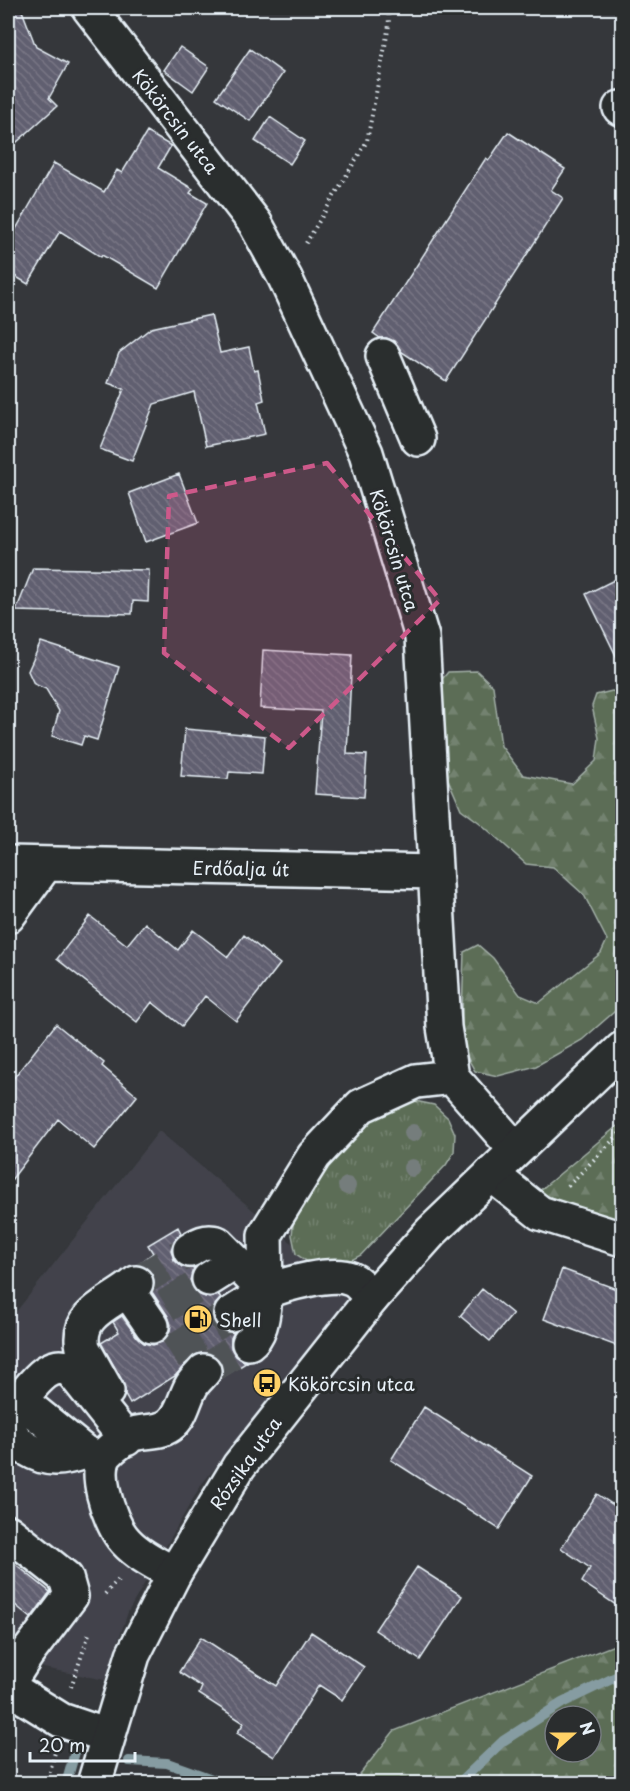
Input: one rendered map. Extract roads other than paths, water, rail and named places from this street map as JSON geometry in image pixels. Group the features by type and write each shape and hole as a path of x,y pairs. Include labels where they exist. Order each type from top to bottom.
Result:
{"street":[{"name":"Kökörcsin utca","path":"89,8 255,223 285,278 366,453 422,637 444,1027 452,1077"},
{"path":"383,356 418,440"},
{"name":"Erdőalja út","path":"8,863 435,872"},
{"path":"8,916 46,864"},
{"name":"Rózsika utca","path":"94,1783 133,1655 174,1574 239,1466 372,1298 431,1232 622,1049"},
{"path":"249,1343 252,1342 260,1327 266,1292 265,1235 314,1156 361,1106 416,1081 452,1077 516,1150"},
{"path":"491,1174 540,1214 622,1239"},
{"path":"190,1250 209,1241 216,1243 266,1292"},
{"path":"209,1279 236,1262"},
{"path":"231,1314 266,1292 294,1284 335,1277 352,1279 372,1298"},
{"path":"129,1436 89,1361 81,1341 83,1328 102,1305 132,1287 155,1317"},
{"path":"129,1436 77,1376 62,1366 53,1368 40,1376 20,1400 93,1456 113,1521 121,1536 143,1556 174,1574"},
{"path":"93,1456 108,1452 129,1436 158,1432 171,1425 182,1411 192,1376"},
{"path":"13,1545 66,1578 71,1596 17,1646 8,1685 61,1720 108,1736"}],"waterway":[{"path":"458,1784 503,1741 562,1703 622,1674"},
{"path":"66,1784 77,1745"},
{"path":"129,1761 167,1763 226,1784"}],"tunnel":[{"path":"136,1283 190,1250"},
{"path":"166,1306 209,1279"},
{"path":"170,1353 231,1314"},
{"path":"204,1371 249,1343"}],"place":[{"name":"Shell","path":"198,1319"},
{"name":"Kökörcsin utca","path":"267,1383"}]}
